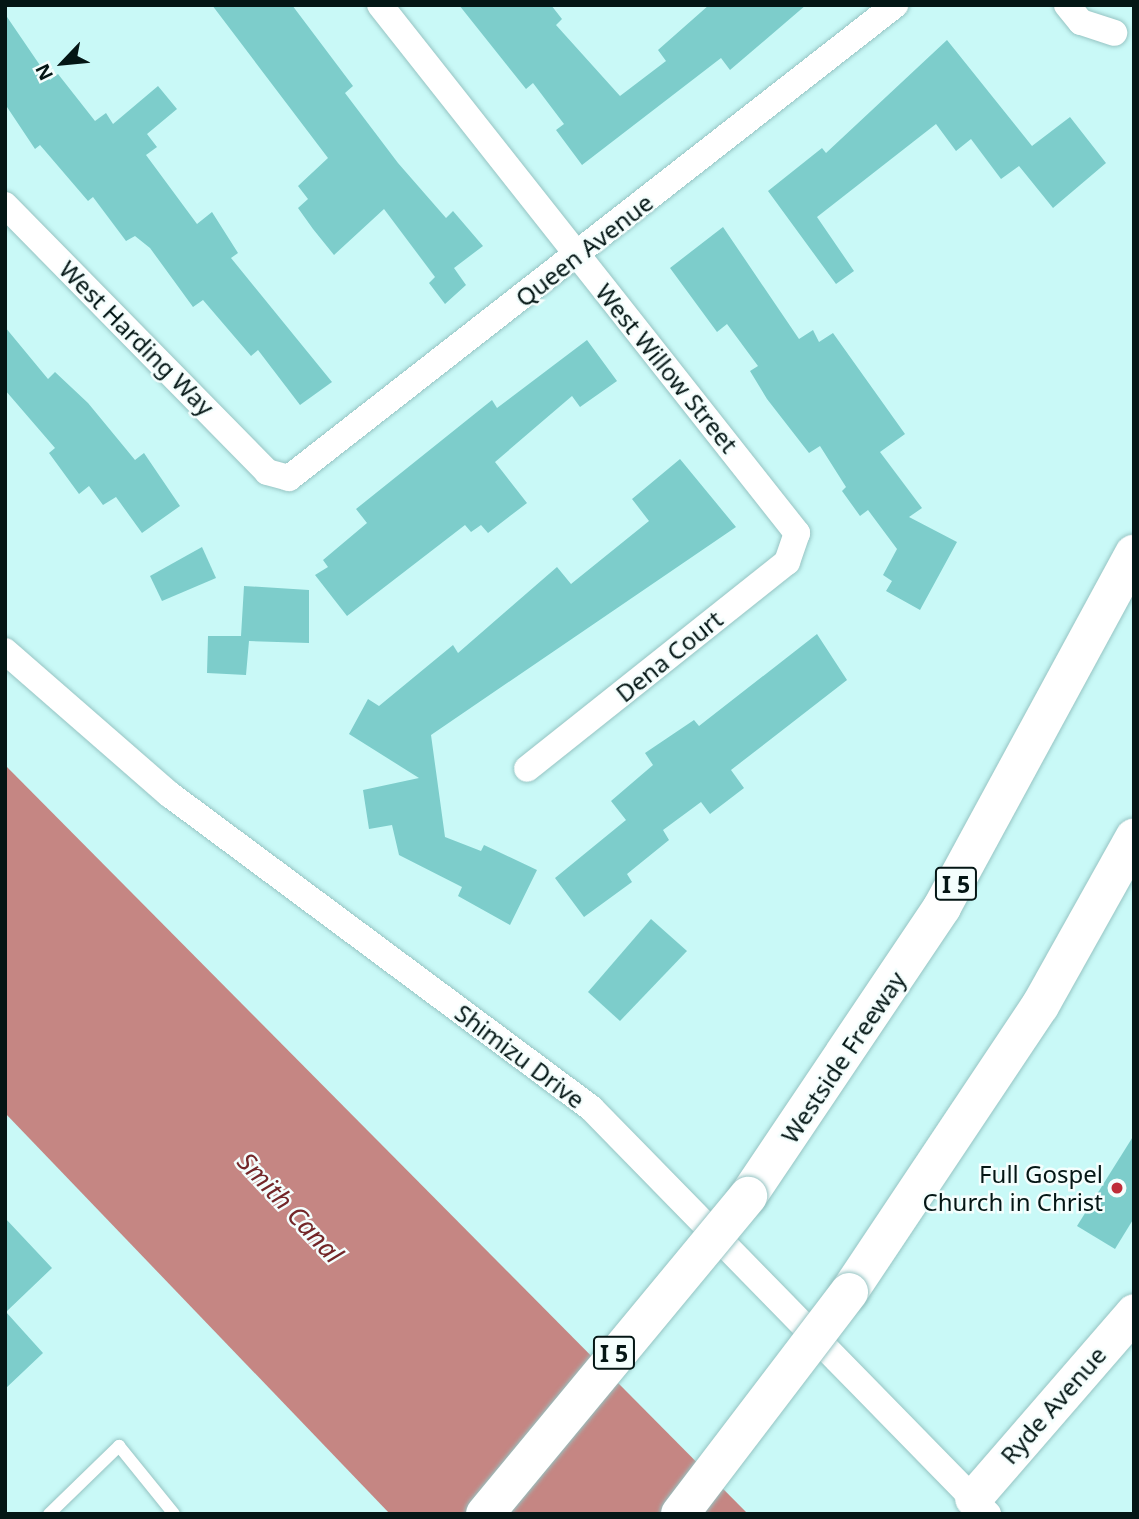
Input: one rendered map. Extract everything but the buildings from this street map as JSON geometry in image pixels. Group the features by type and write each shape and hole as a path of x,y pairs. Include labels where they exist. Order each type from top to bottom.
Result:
{"highway":[{"name":"Westside Freeway","path":"485,1514 748,1196 942,907 1134,554"},
{"path":"1112,881 1134,838"},
{"path":"680,1514 849,1292 966,1124 1134,848"}],"street":[{"name":"West Willow Street","path":"380,5 797,533"},
{"name":"Queen Avenue","path":"267,472 289,478 303,469 895,5"},
{"path":"1067,5 1081,22 1114,33"},
{"name":"West Harding Way","path":"5,205 267,472"},
{"name":"Dena Court","path":"527,769 787,562 797,533"},
{"name":"Shimizu Drive","path":"5,651 169,794 591,1108 980,1506"},
{"name":"Ryde Avenue","path":"980,1506 1134,1312"}],"lane":[{"path":"49,1514 119,1446 174,1514"}],"water":[{"name":"Smith Canal","path":"5,765 748,1514 390,1514 5,1113"}],"place":[{"name":"Full Gospel Church in Christ","path":"1117,1188"}]}
